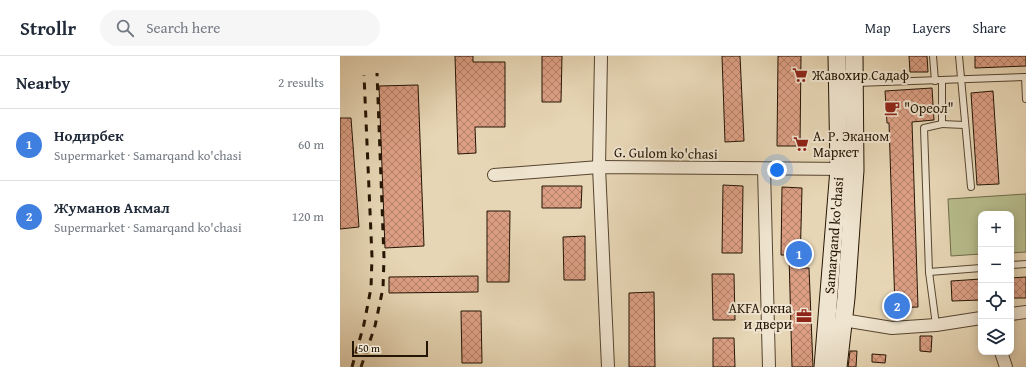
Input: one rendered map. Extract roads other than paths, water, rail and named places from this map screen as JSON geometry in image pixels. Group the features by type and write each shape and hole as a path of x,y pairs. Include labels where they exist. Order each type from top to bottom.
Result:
{"main road":[{"name":"Samarqand ko'chasi","path":"837,56 847,169 843,320 838,367"},
{"name":"Samarqand ko'chasi","path":"823,367 856,83 854,56"}],"street":[{"path":"601,56 599,167 608,367"},
{"name":"G. Gulom ko'chasi","path":"494,175 599,167 847,169"},
{"path":"764,169 769,367"},
{"path":"1014,314 1026,312"},
{"path":"843,320 892,328 936,325 978,318"},
{"path":"1002,355 1006,367"}],"lane":[{"path":"933,56 935,81"},
{"path":"959,56 962,80 964,125 971,187"},
{"path":"856,83 1026,77 1026,99"},
{"path":"942,81 942,124"},
{"path":"936,325 929,272 924,128 942,124 964,125"},
{"path":"1014,265 1026,264"},
{"path":"929,272 978,268"}],"railway":[{"path":"361,367 375,326 383,288 384,258 377,73"},
{"path":"352,367 364,324 371,288 372,257 364,75"}],"place":[{"name":"Жавохир Садаф","path":"800,75"},
{"name":"\"Ореол\"","path":"892,108"},
{"name":"А. Р. Эканом Маркет","path":"801,144"},
{"name":"Нодирбек","path":"799,254"},
{"name":"Жуманов Акмал","path":"897,306"},
{"name":"AKFA окна и двери","path":"804,316"}]}
